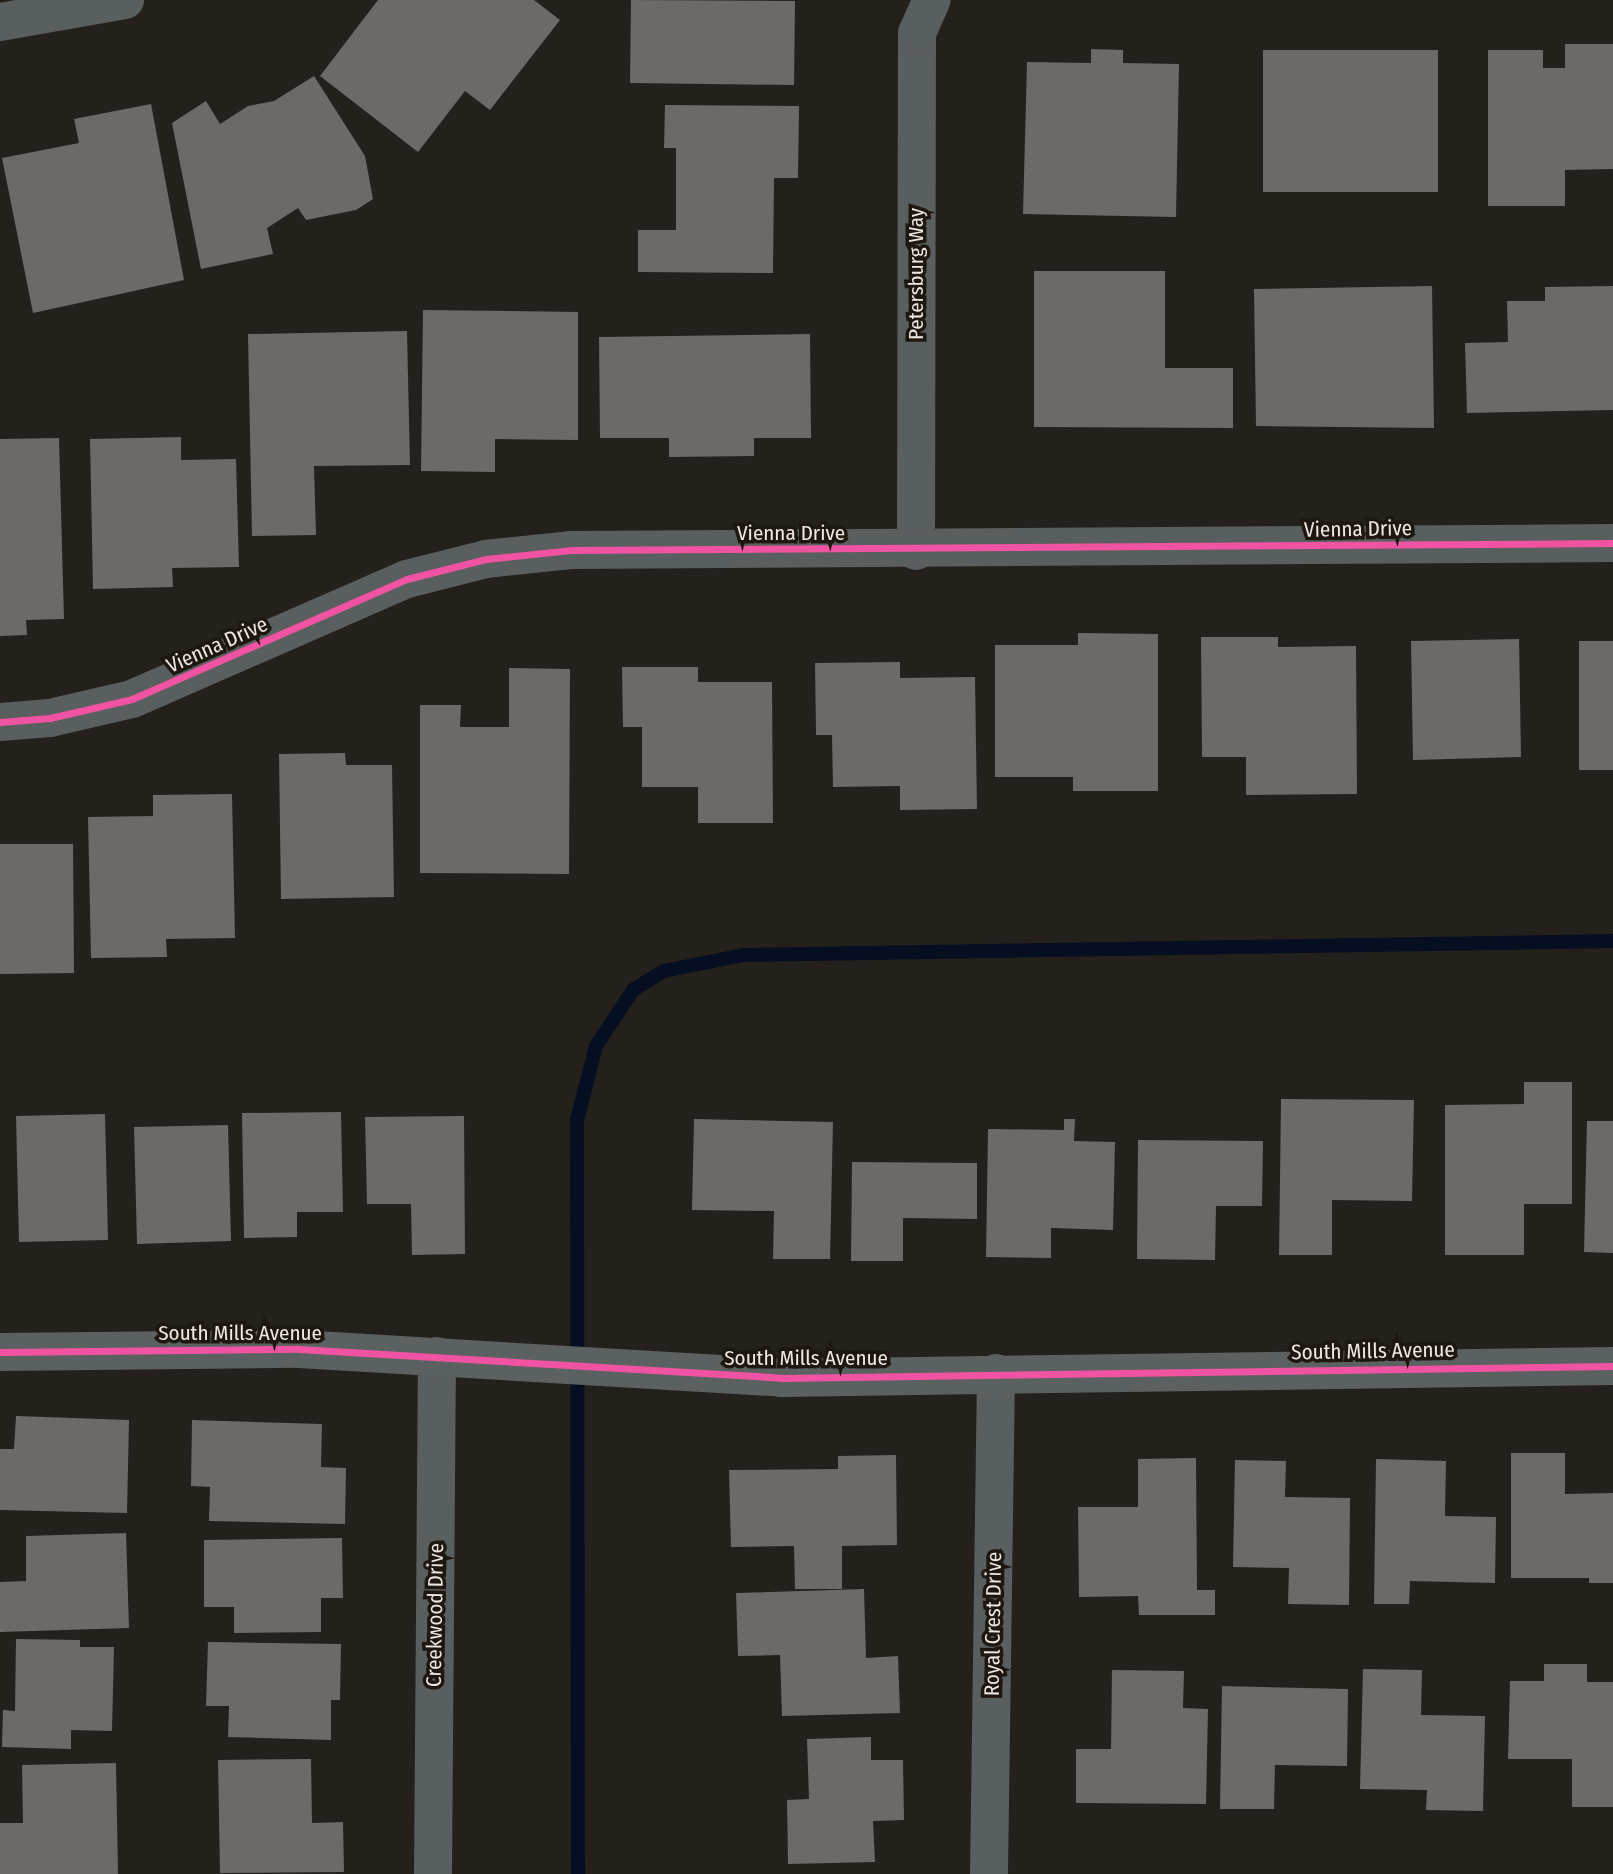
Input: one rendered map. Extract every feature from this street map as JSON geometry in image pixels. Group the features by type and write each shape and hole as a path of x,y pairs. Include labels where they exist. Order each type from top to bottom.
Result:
{"street":[{"path":"0,22 125,0"},
{"name":"Petersburg Way","path":"916,551 917,33 932,0"},
{"name":"Vienna Drive","path":"0,722 50,718 132,699 407,579 486,559 571,550 916,551 1613,543"},
{"name":"South Mills Avenue","path":"0,1352 236,1348 438,1356 719,1376 1613,1366"},
{"name":"Creekwood Drive","path":"433,1874 438,1356"},
{"name":"Royal Crest Drive","path":"989,1874 996,1373"}],"building":[{"path":"378,0 534,0 560,20 490,110 465,91 418,152 320,76"},
{"path":"631,0 795,1 794,85 630,83"},
{"path":"1565,44 1613,44 1613,169 1565,170 1565,206 1488,206 1488,50 1543,50 1543,68 1565,68"},
{"path":"1091,49 1123,50 1123,63 1179,64 1176,217 1023,214 1027,62 1091,63"},
{"path":"1263,50 1438,50 1438,192 1263,192"},
{"path":"314,76 365,156 373,199 356,210 306,220 298,208 267,228 273,254 201,269 172,123 206,101 220,124 248,106 274,101"},
{"path":"151,104 184,280 33,313 2,158 79,143 74,119"},
{"path":"665,105 799,106 798,178 774,178 773,273 638,272 638,230 676,230 676,148 664,148"},
{"path":"1034,271 1165,271 1165,368 1233,368 1233,428 1034,427"},
{"path":"1432,286 1434,428 1256,426 1254,289"},
{"path":"1613,286 1613,410 1467,413 1465,343 1508,342 1507,301 1545,301 1545,287"},
{"path":"423,310 578,312 578,440 495,439 495,472 421,471"},
{"path":"407,331 410,465 314,466 316,535 252,536 248,334"},
{"path":"810,334 811,438 754,438 754,456 669,457 669,438 600,438 599,337"},
{"path":"181,437 181,460 236,459 239,567 172,568 173,587 93,589 90,439"},
{"path":"59,438 64,619 26,620 27,635 0,636 0,439"},
{"path":"1078,633 1158,634 1158,791 1073,791 1073,777 995,777 995,645 1078,645"},
{"path":"1201,637 1278,637 1278,647 1356,646 1357,794 1246,795 1246,757 1202,757"},
{"path":"1519,639 1521,757 1413,760 1411,641"},
{"path":"1579,641 1613,641 1613,770 1579,770"},
{"path":"900,662 900,678 975,677 977,809 900,810 900,786 833,787 832,735 816,735 815,663"},
{"path":"622,667 698,667 698,682 772,682 773,823 698,823 698,787 642,787 642,727 623,727"},
{"path":"509,668 570,669 569,874 420,873 420,705 461,705 460,727 509,727"},
{"path":"345,753 346,765 392,765 394,897 281,899 279,754"},
{"path":"232,794 235,938 166,939 167,957 91,958 88,817 153,816 153,795"},
{"path":"0,844 73,844 74,973 0,974"},
{"path":"1524,1082 1572,1082 1572,1204 1524,1204 1524,1255 1445,1255 1445,1105 1524,1104"},
{"path":"1281,1099 1414,1100 1412,1201 1332,1200 1332,1255 1279,1255"},
{"path":"341,1112 343,1212 297,1212 297,1237 244,1238 242,1113"},
{"path":"105,1114 108,1240 19,1242 16,1116"},
{"path":"464,1116 465,1254 412,1255 411,1204 367,1204 365,1117"},
{"path":"694,1119 833,1122 830,1259 773,1259 774,1211 692,1210"},
{"path":"1064,1119 1075,1119 1074,1141 1115,1142 1113,1230 1051,1228 1051,1258 986,1257 988,1129 1064,1130"},
{"path":"1587,1121 1613,1121 1613,1253 1584,1252"},
{"path":"228,1125 231,1241 137,1244 134,1127"},
{"path":"1138,1140 1263,1141 1262,1206 1216,1206 1215,1260 1137,1259"},
{"path":"852,1162 977,1163 977,1219 903,1218 903,1261 851,1261"},
{"path":"16,1416 129,1420 127,1513 0,1510 0,1449 14,1449"},
{"path":"192,1420 322,1424 321,1467 346,1468 345,1524 209,1521 210,1487 191,1486"},
{"path":"1511,1453 1565,1453 1565,1494 1613,1493 1613,1583 1589,1583 1589,1578 1511,1578"},
{"path":"896,1455 897,1545 842,1546 842,1589 795,1589 794,1546 731,1547 729,1470 838,1469 838,1456"},
{"path":"1196,1458 1197,1590 1215,1590 1215,1615 1139,1615 1138,1596 1079,1597 1078,1507 1138,1507 1138,1459"},
{"path":"1376,1459 1446,1461 1445,1516 1496,1517 1495,1583 1410,1581 1409,1604 1374,1604"},
{"path":"1235,1460 1286,1461 1285,1497 1350,1498 1349,1605 1288,1604 1289,1568 1233,1567"},
{"path":"126,1533 129,1628 0,1632 0,1582 26,1581 26,1536"},
{"path":"342,1538 343,1598 321,1598 321,1632 234,1633 234,1607 204,1607 204,1540"},
{"path":"864,1589 866,1658 898,1656 900,1713 782,1716 780,1655 738,1656 736,1593"},
{"path":"16,1639 80,1640 80,1647 114,1647 112,1731 71,1730 71,1749 2,1747 3,1710 15,1711"},
{"path":"208,1642 341,1644 340,1700 331,1700 331,1740 228,1737 229,1706 206,1706"},
{"path":"1544,1664 1587,1664 1587,1682 1613,1682 1613,1807 1572,1807 1572,1759 1508,1759 1510,1681 1544,1681"},
{"path":"1363,1669 1422,1670 1421,1715 1485,1716 1483,1811 1426,1810 1427,1790 1360,1789"},
{"path":"1112,1670 1184,1671 1183,1708 1208,1709 1206,1804 1076,1803 1076,1749 1111,1749"},
{"path":"1222,1686 1348,1689 1347,1766 1275,1765 1274,1809 1220,1809"},
{"path":"871,1737 871,1760 903,1760 904,1820 873,1821 875,1862 788,1864 787,1800 809,1799 807,1739"},
{"path":"311,1759 312,1823 343,1822 344,1872 220,1873 218,1760"},
{"path":"116,1763 118,1874 0,1874 0,1823 23,1823 22,1765"}],"waterway":[{"path":"578,1874 577,1120 596,1046 633,990 664,971 743,955 1613,941"}],"cycle path":[{"path":"0,722 50,718 132,699 407,579 486,559 571,550 1613,543"},
{"path":"0,1352 299,1349 781,1378 1613,1366"}]}
